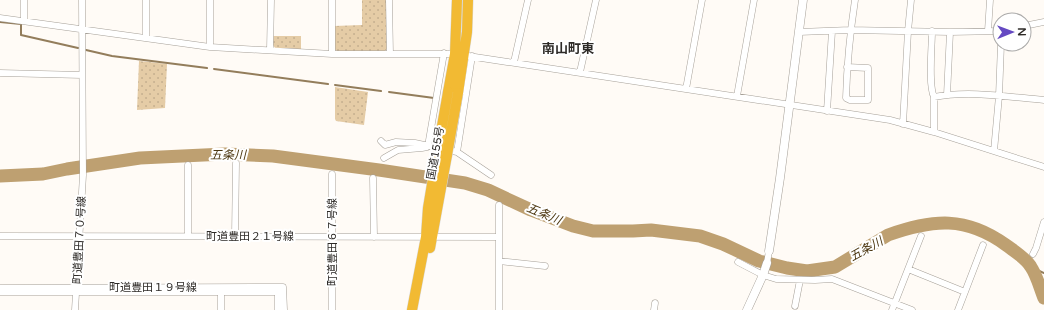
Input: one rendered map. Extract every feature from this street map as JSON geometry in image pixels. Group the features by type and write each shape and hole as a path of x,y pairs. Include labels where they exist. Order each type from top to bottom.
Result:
{"highway":[{"name":"国道155号","path":"457,0 464,55"},
{"name":"国道155号","path":"419,310 429,237 428,208 436,187 453,92 464,55 467,32 468,0"},
{"name":"国道155号","path":"412,310 429,237"}],"street":[{"path":"24,0 24,21"},
{"name":"町道豊田７０号線","path":"75,310 83,170 82,0"},
{"path":"146,0 146,38"},
{"path":"210,0 210,47"},
{"path":"270,0 270,50"},
{"path":"332,0 332,54"},
{"path":"389,0 390,54"},
{"path":"514,62 528,0"},
{"path":"580,72 596,0"},
{"path":"686,89 702,0"},
{"path":"737,96 754,0"},
{"path":"747,310 764,274 767,263 780,178 803,0"},
{"path":"847,67 868,68 868,100 850,100 846,98 847,67 850,30 855,0"},
{"path":"903,124 911,0"},
{"path":"988,31 990,0"},
{"path":"0,18 210,47 332,54 444,53 514,62 890,120 934,132 1044,167"},
{"path":"1032,24 1044,22"},
{"path":"799,32 850,30 950,32 992,31"},
{"path":"827,111 832,31"},
{"path":"932,31 931,72 932,94 934,97 934,132"},
{"path":"947,95 950,32"},
{"path":"994,151 999,96 1001,52"},
{"path":"428,146 444,53"},
{"path":"457,152 464,55"},
{"path":"0,73 82,75"},
{"path":"934,97 947,95 999,96 1044,100"},
{"path":"381,141 385,145 396,142 428,146 457,152 491,174"},
{"path":"384,158 398,150 428,146"},
{"path":"235,236 236,163"},
{"path":"188,165 188,236"},
{"name":"町道豊田６７号線","path":"332,174 332,310"},
{"path":"373,178 374,237"},
{"path":"499,205 499,310"},
{"path":"1033,254 1044,222"},
{"name":"町道豊田２１号線","path":"0,236 499,237"},
{"path":"892,310 921,236"},
{"path":"958,310 983,245"},
{"path":"499,261 545,266"},
{"path":"738,262 776,279 832,279 912,310"},
{"path":"908,269 965,292"},
{"path":"795,306 800,280"},
{"name":"町道豊田１９号線","path":"0,288 76,289 283,287 284,310"},
{"path":"0,292 76,289 278,292 278,310"},
{"path":"221,292 221,310"},
{"path":"654,310 655,303"}],"shaded area":[{"path":"362,0 387,0 387,49 385,51 337,51 334,49 334,26 362,25"},
{"path":"273,36 301,36 301,50 275,48 273,45"},
{"path":"139,61 167,64 165,108 137,110"},
{"path":"335,87 368,92 364,125 336,121"}],"waterway":[{"path":"0,22 21,24 21,35 78,48"},
{"path":"86,50 112,56 207,68"},
{"path":"214,69 328,84"},
{"path":"335,85 381,91"},
{"path":"389,92 434,98"},
{"name":"五条川","path":"0,176 43,174 140,158 225,154 273,156 465,183 488,190 531,210 573,226 593,231 651,230 700,236 723,244 759,261 807,271 835,267 888,235 935,223 949,223 977,229 1006,245 1020,255 1029,264 1037,278 1044,298"},
{"path":"1031,267 1044,273"}],"district":[{"name":"南山町東","path":"568,48"}]}
